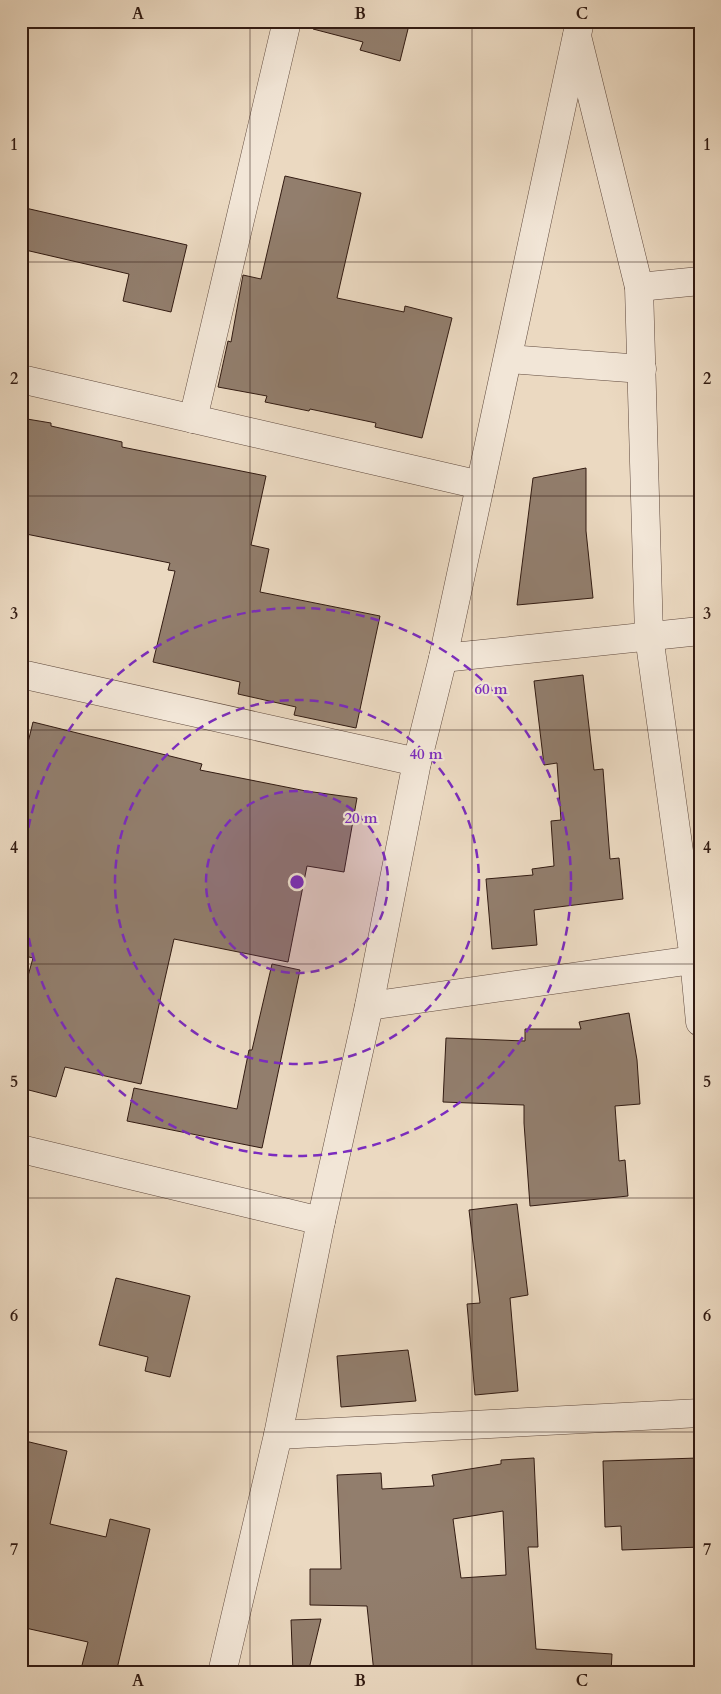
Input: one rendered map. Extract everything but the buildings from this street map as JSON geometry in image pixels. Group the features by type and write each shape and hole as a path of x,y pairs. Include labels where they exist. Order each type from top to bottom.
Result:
{"street":[{"path":"193,419 287,21"},
{"path":"578,28 639,287 649,636 697,959 700,1022"},
{"path":"222,1673 278,1435 321,1220 369,1006 417,762 442,658 508,358 578,28"},
{"path":"639,287 700,282"},
{"path":"508,358 642,369"},
{"path":"21,379 480,485"},
{"path":"442,658 700,631"},
{"path":"21,674 417,762"},
{"path":"369,1006 697,959"},
{"path":"21,1149 321,1220"},
{"path":"278,1435 700,1413"}]}
